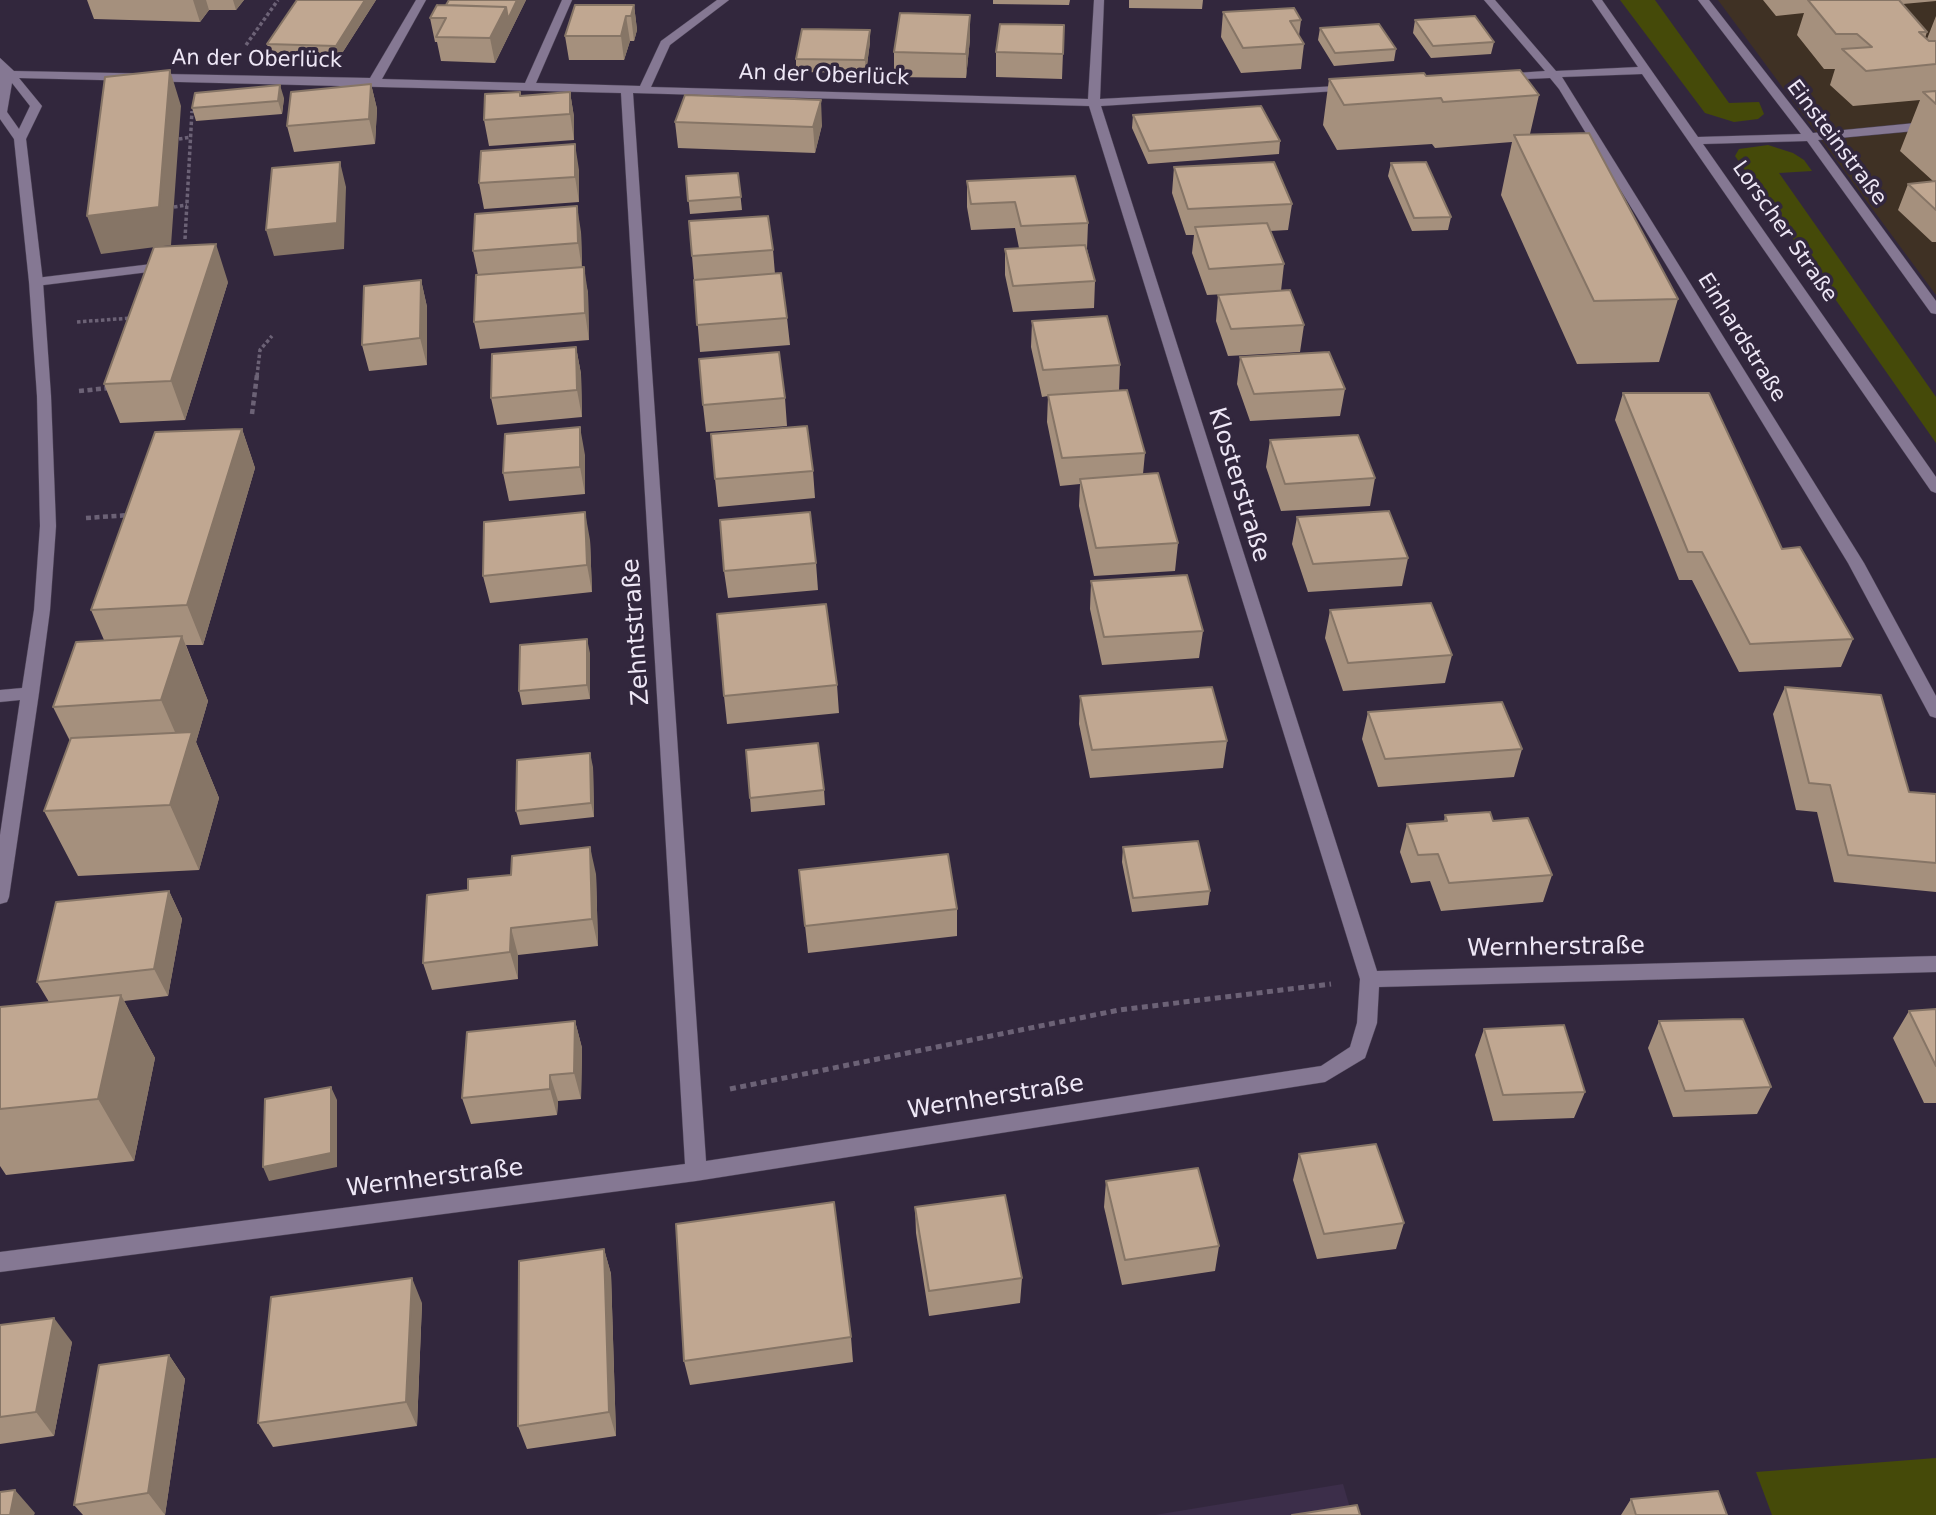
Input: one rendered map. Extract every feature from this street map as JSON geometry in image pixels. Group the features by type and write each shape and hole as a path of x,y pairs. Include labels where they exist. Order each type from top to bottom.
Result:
{"street":[{"path":"374,82 421,0"},
{"path":"529,86 567,0"},
{"path":"644,90 665,43 724,0"},
{"name":"Klosterstraße","path":"1099,0 1094,103 1370,979"},
{"name":"Einhardstraße","path":"1489,0 1553,74 1856,563 1936,712"},
{"name":"Lorscher Straße","path":"1597,0 1936,488"},
{"name":"Einsteinstraße","path":"1703,0 1810,137 1936,310"},
{"path":"0,61 4,74 1,112 20,139 36,282 44,396 48,526 32,693 0,897"},
{"path":"1484,79 1646,70"},
{"name":"An der Oberlück","path":"4,74 1094,103 1359,86"},
{"path":"4,74 36,106 20,139"},
{"name":"Zehntstraße","path":"626,89 696,1172"},
{"path":"1696,141 1810,137 1936,125"},
{"path":"36,282 156,267 184,257"},
{"path":"0,696 32,693"},
{"name":"Wernherstraße","path":"0,1262 696,1172 1325,1074 1358,1052 1367,1023 1370,979 1936,964"}],"path":[{"path":"223,78 278,0"},
{"path":"184,257 193,103 209,78"},
{"path":"179,139 191,137"},
{"path":"174,206 187,205"},
{"path":"38,328 88,320 138,318 156,267"},
{"path":"253,414 260,350 272,336"},
{"path":"44,396 114,387"},
{"path":"48,526 97,516 132,515"},
{"path":"691,1097 1119,1010 1370,979"}],"shaded area":[{"path":"1718,0 1936,0 1936,295"},
{"path":"1343,1484 1352,1515 1155,1515"}],"green space":[{"path":"1620,0 1655,0 1729,103 1759,102 1764,114 1758,119 1734,122 1705,113"},
{"path":"1768,145 1793,153 1804,160 1812,171 1779,173 1936,397 1936,443 1735,156 1739,149"},
{"path":"1936,1458 1936,1515 1772,1515 1756,1472"}],"building":[{"path":"297,0 365,0 336,46 267,44"},
{"path":"449,0 517,0 508,19 506,7 446,5"},
{"path":"1808,0 1899,0 1927,32 1919,32 1929,41 1936,41 1936,64 1866,71 1842,49 1872,47 1857,34 1836,34"},
{"path":"437,5 506,7 490,38 436,37 446,18 430,18"},
{"path":"575,5 634,5 631,16 626,16 621,36 565,36"},
{"path":"1294,8 1301,20 1290,21 1304,44 1243,48 1223,12"},
{"path":"900,13 970,15 966,54 894,52"},
{"path":"1475,16 1494,42 1433,46 1415,20"},
{"path":"1000,24 1064,25 1063,54 996,52"},
{"path":"1379,24 1396,49 1335,53 1320,28"},
{"path":"802,29 870,30 865,60 796,59"},
{"path":"170,70 159,207 87,216 105,77"},
{"path":"1520,70 1539,95 1344,105 1329,79 1424,73 1426,76"},
{"path":"371,84 369,119 287,126 291,92"},
{"path":"280,85 278,101 192,108 195,93"},
{"path":"1936,91 1936,104 1923,92"},
{"path":"520,92 520,96 570,92 570,114 484,120 485,94"},
{"path":"685,95 821,100 813,127 675,122"},
{"path":"1261,106 1280,141 1149,151 1133,115"},
{"path":"1589,133 1678,299 1594,301 1514,135"},
{"path":"575,144 575,177 479,183 481,151"},
{"path":"340,162 337,223 266,230 272,168"},
{"path":"1274,162 1292,204 1188,209 1174,167"},
{"path":"1426,162 1451,217 1414,218 1391,163"},
{"path":"738,173 741,197 688,201 686,176"},
{"path":"1075,176 1088,223 1021,226 1015,202 971,204 967,181"},
{"path":"1936,181 1936,210 1908,184"},
{"path":"577,206 578,243 473,251 475,214"},
{"path":"768,216 773,250 692,256 689,221"},
{"path":"1267,223 1284,264 1209,269 1195,227"},
{"path":"216,244 171,381 104,384 154,247"},
{"path":"1085,245 1095,281 1013,286 1005,249"},
{"path":"584,267 585,313 474,322 476,275"},
{"path":"781,273 787,318 697,325 694,280"},
{"path":"421,280 420,338 362,345 364,286"},
{"path":"1290,290 1304,325 1231,329 1218,295"},
{"path":"1107,316 1120,365 1043,370 1032,321"},
{"path":"576,347 577,390 491,398 492,354"},
{"path":"779,352 785,398 703,405 699,359"},
{"path":"1329,352 1345,389 1254,394 1240,357"},
{"path":"1127,390 1145,453 1062,458 1048,395"},
{"path":"1623,393 1709,393 1782,549 1800,547 1853,639 1750,644 1702,552 1688,552"},
{"path":"807,426 813,471 715,479 711,434"},
{"path":"580,427 580,467 503,473 505,434"},
{"path":"242,429 187,605 91,610 155,432"},
{"path":"1358,435 1375,478 1285,484 1270,440"},
{"path":"1158,473 1178,543 1096,548 1080,479"},
{"path":"1389,511 1408,558 1313,564 1297,517"},
{"path":"585,512 587,565 483,576 484,522"},
{"path":"810,512 816,563 724,571 720,520"},
{"path":"1187,575 1203,631 1104,637 1091,581"},
{"path":"1431,603 1452,655 1348,663 1330,610"},
{"path":"826,604 837,685 724,696 717,614"},
{"path":"182,636 161,700 53,707 76,642"},
{"path":"587,639 587,685 519,691 520,645"},
{"path":"1212,687 1227,741 1092,750 1080,696"},
{"path":"1785,687 1881,695 1909,792 1936,794 1936,863 1848,855 1830,785 1809,783"},
{"path":"1502,702 1522,749 1385,759 1368,712"},
{"path":"192,732 170,805 44,811 71,738"},
{"path":"818,743 824,790 750,798 746,750"},
{"path":"590,753 591,803 516,811 517,760"},
{"path":"1490,812 1493,821 1528,818 1552,875 1449,883 1438,854 1418,855 1407,824 1447,821 1445,815"},
{"path":"1198,841 1210,891 1133,898 1123,847"},
{"path":"590,847 592,919 511,928 510,952 423,963 427,895 468,890 468,879 511,875 512,856"},
{"path":"948,854 957,909 805,926 799,870"},
{"path":"169,891 154,969 37,982 56,902"},
{"path":"121,995 98,1099 0,1109 0,1007"},
{"path":"1936,1009 1936,1066 1909,1011"},
{"path":"1743,1019 1771,1087 1685,1091 1659,1021"},
{"path":"575,1021 574,1073 550,1075 550,1089 462,1098 467,1032"},
{"path":"1564,1025 1585,1092 1503,1095 1484,1029"},
{"path":"331,1087 331,1153 263,1167 265,1099"},
{"path":"1376,1144 1404,1223 1324,1234 1299,1154"},
{"path":"1198,1168 1219,1246 1125,1260 1106,1181"},
{"path":"1005,1195 1022,1278 929,1291 915,1207"},
{"path":"834,1202 851,1337 684,1361 676,1224"},
{"path":"604,1249 609,1412 518,1426 519,1261"},
{"path":"412,1278 406,1402 258,1423 271,1297"},
{"path":"54,1318 36,1412 0,1417 0,1325"},
{"path":"169,1355 148,1493 74,1505 99,1365"},
{"path":"15,1490 10,1515 0,1515 0,1492"},
{"path":"1718,1491 1727,1515 1636,1515 1631,1499"},
{"path":"1357,1505 1360,1515 1292,1515"}]}
